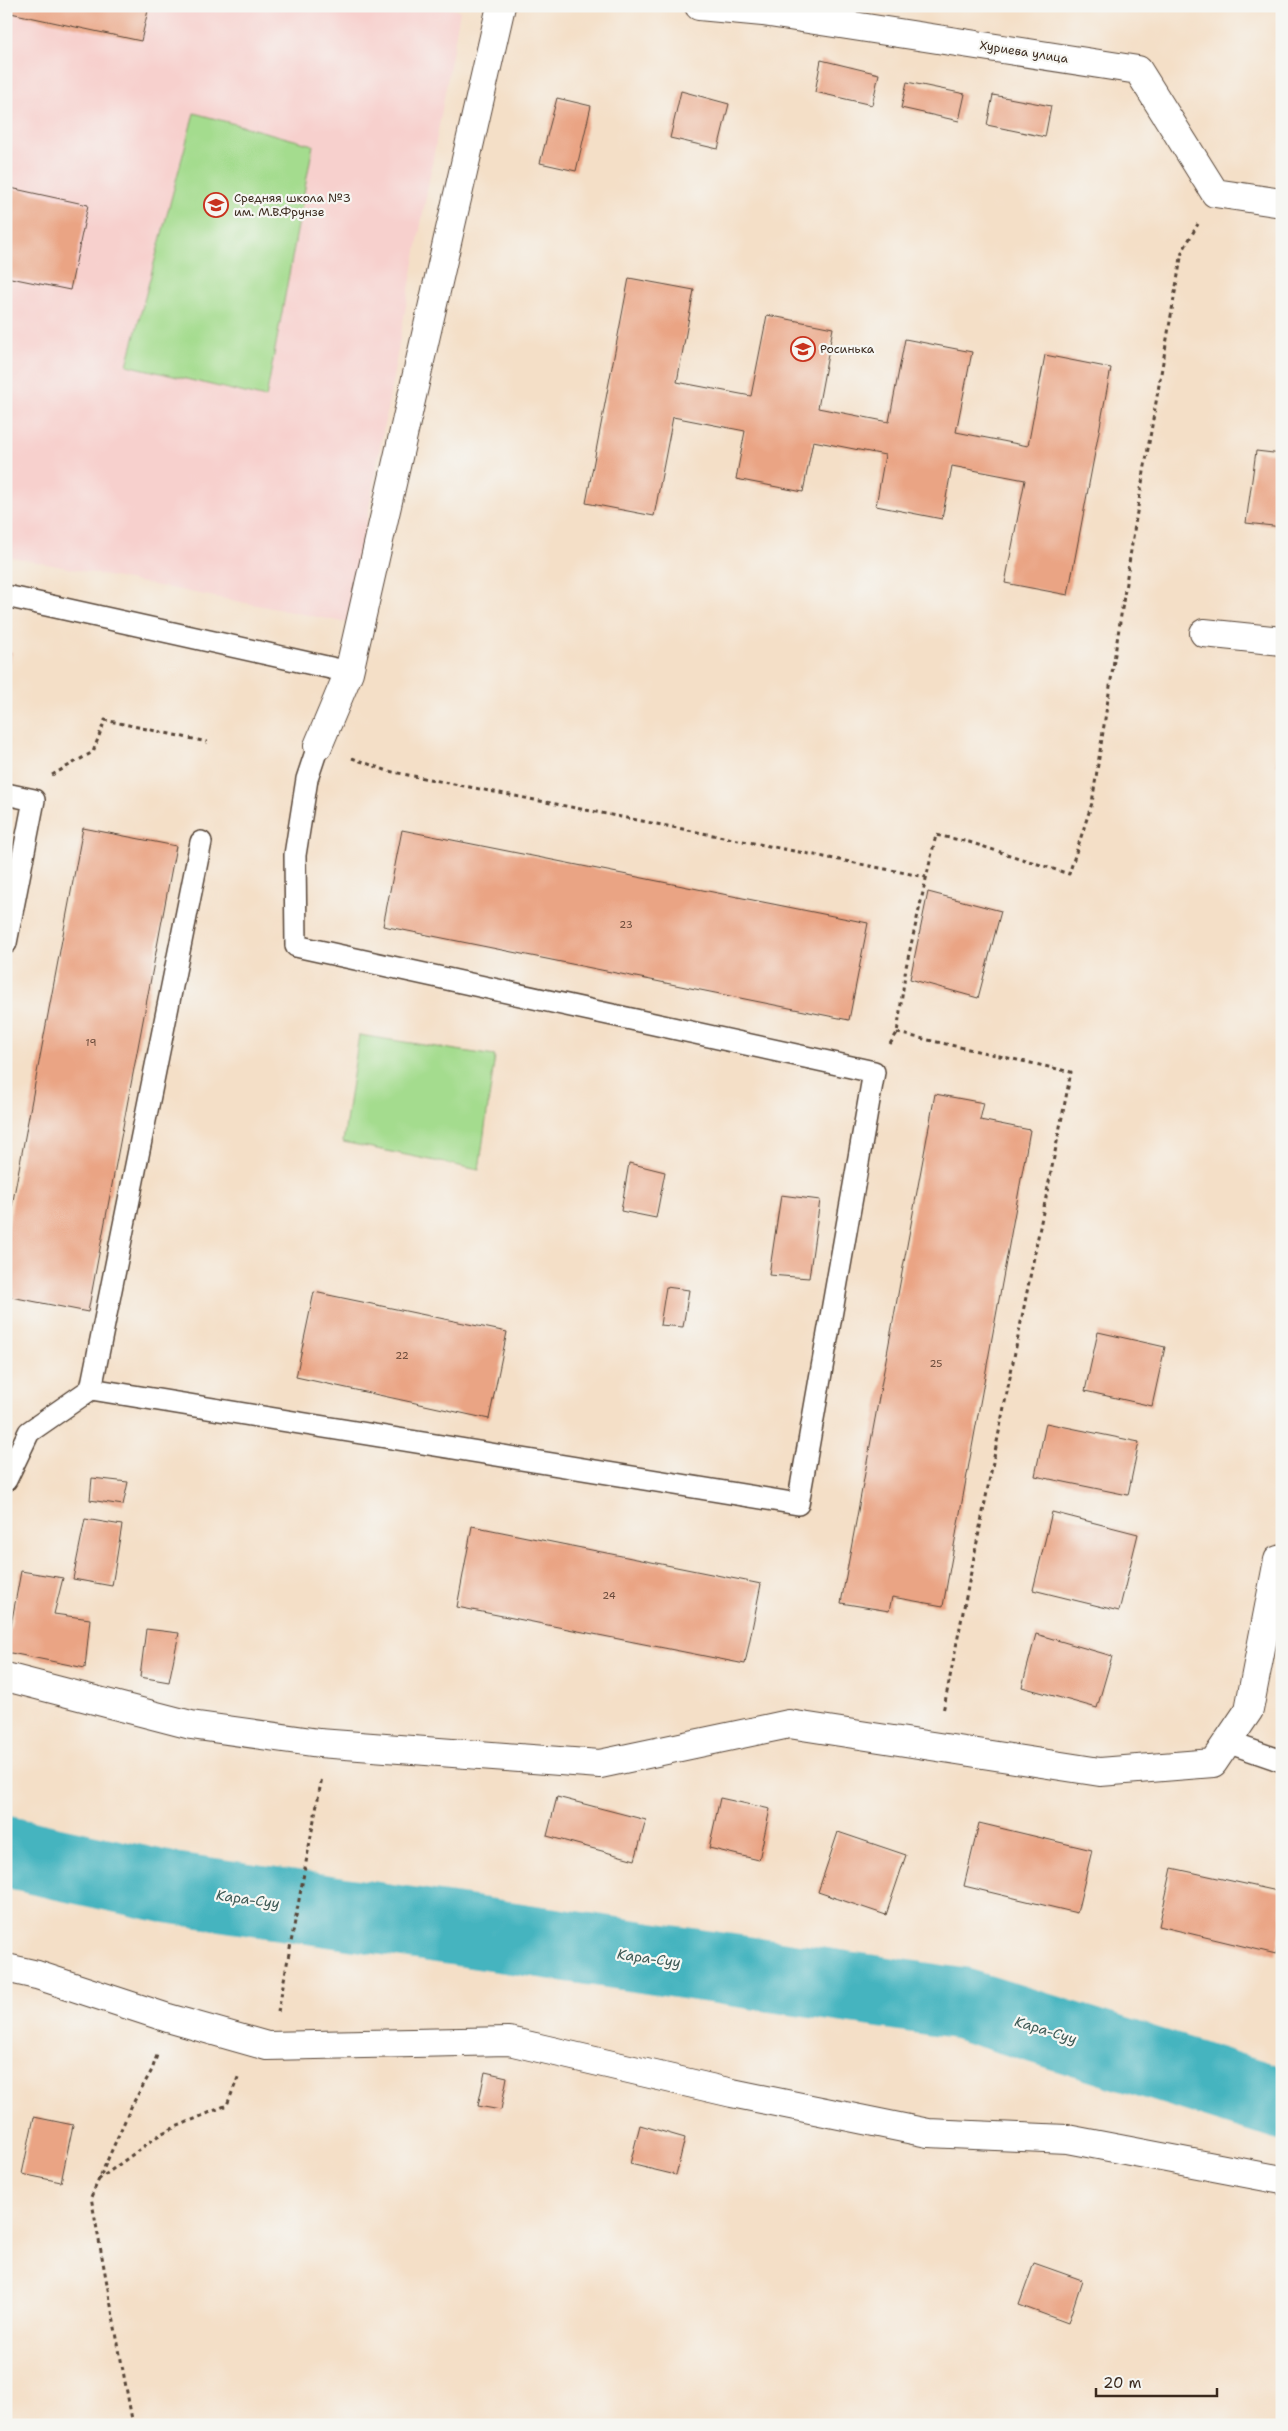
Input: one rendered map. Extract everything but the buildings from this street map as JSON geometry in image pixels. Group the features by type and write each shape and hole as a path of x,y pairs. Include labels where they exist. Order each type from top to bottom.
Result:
{"street":[{"path":"318,746 349,672 501,6"},
{"name":"Хуриева улица","path":"699,6 763,12 1138,70 1216,193"},
{"path":"1216,193 1282,203"},
{"path":"1204,634 1282,641"},
{"path":"6,1677 191,1725 319,1743 600,1764 790,1724 1100,1772 1213,1763 1249,1710 1280,1559"},
{"path":"6,1968 37,1975 168,2018 267,2046 509,2041 732,2093 928,2133 1068,2139 1282,2180"}],"lane":[{"path":"6,596 349,672"},
{"path":"91,1388 798,1504 874,1072 296,946 295,855 306,779 318,746"},
{"path":"6,794 34,800 6,942"},
{"path":"6,1480 29,1432 91,1388 201,842"},
{"path":"1227,1742 1282,1762"}],"path":[{"path":"874,1072 897,1033 906,967 936,835 968,842 1069,874 1092,803 1136,518 1182,252 1216,193"},
{"path":"34,800 53,773 93,752 105,720 208,742"},
{"path":"318,746 388,771 926,877"},
{"path":"897,1033 1072,1072 936,1747"},
{"path":"286,1979 322,1778 319,1743"},
{"path":"134,2425 91,2197 132,2105 152,2070 168,2018"},
{"path":"98,2180 162,2133 227,2105 239,2076 267,2046"}],"shaded area":[{"name":"Средняя школа №3 им. М.В.Фрунзе","path":"6,6 445,6 460,11 348,623 6,556"}],"green space":[{"path":"194,113 313,145 266,398 127,365"},
{"path":"359,1035 495,1056 479,1170 343,1142"}],"waterway":[{"name":"Кара-Суу","path":"6,1852 166,1887 962,2004 1282,2104"}],"place":[{"name":"Средняя школа №3 им. М.В.Фрунзе","path":"216,205"},
{"name":"Росинька","path":"803,349"}]}
